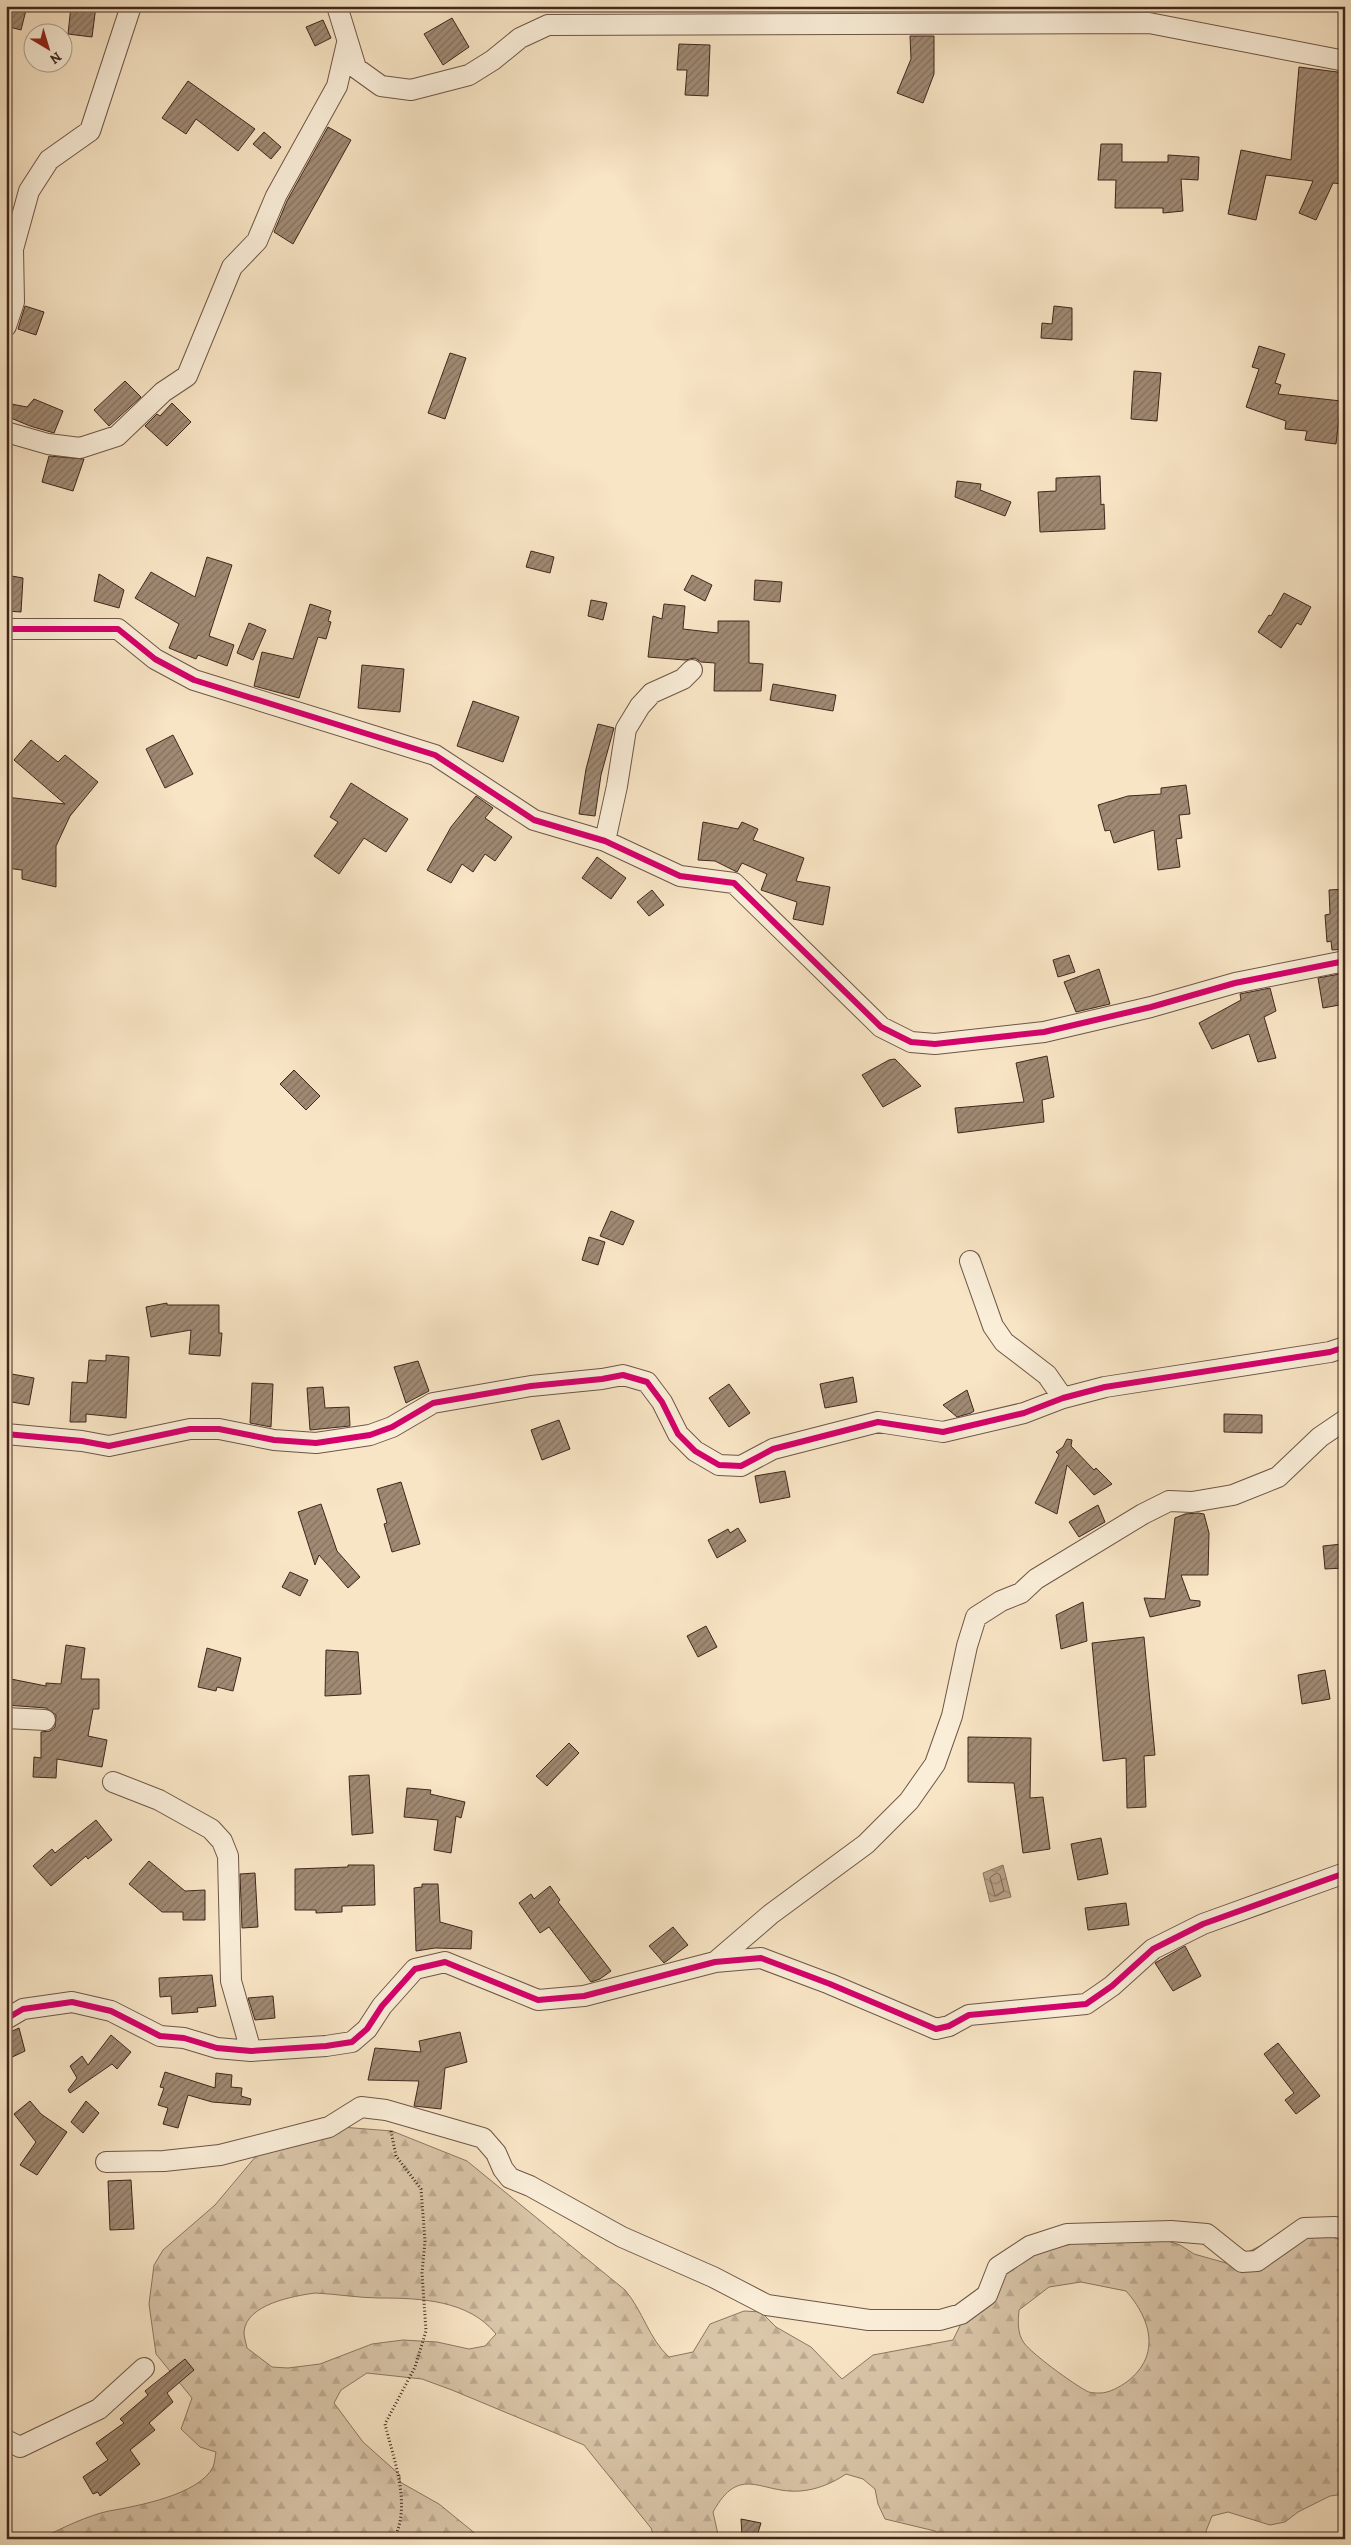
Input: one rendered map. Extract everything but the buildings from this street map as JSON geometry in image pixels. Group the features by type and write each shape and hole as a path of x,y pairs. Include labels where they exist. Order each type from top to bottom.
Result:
{"street":[{"path":"6,326 14,302 13,249 29,191 49,160 90,131 132,6"},
{"path":"337,6 342,17 347,43 356,68 363,76 381,86 411,90 469,75 493,60 520,38 548,24 1150,23 1345,61"},
{"path":"6,432 48,444 80,448 117,436 163,392 187,376 232,267 257,240 276,196 337,86 347,43"},
{"path":"6,629 118,629 155,659 194,680 435,755 534,820 605,841 680,876 734,883 881,1027 911,1042 935,1044 1044,1032 1151,1007 1235,982 1345,961"},
{"path":"605,841 617,786 626,730 640,706 652,693 683,679 692,670"},
{"path":"970,1261 993,1326 1004,1342 1047,1375 1063,1398"},
{"path":"6,1434 82,1441 109,1446 190,1429 219,1429 274,1440 316,1443 370,1435 392,1427 433,1404 531,1386 623,1375 647,1382 662,1402 678,1434 695,1451 718,1465 741,1466 773,1449 878,1422 944,1432 1024,1413 1063,1398 1105,1387 1330,1352 1345,1347"},
{"path":"715,1962 771,1914 866,1844 909,1801 935,1764 952,1716 967,1646 976,1617 1000,1600 1021,1593 1036,1579 1169,1500 1192,1502 1233,1495 1278,1477 1320,1437 1345,1420"},
{"path":"6,1718 45,1720"},
{"path":"113,1782 159,1800 211,1829 222,1841 228,1856 231,1981 251,2051"},
{"path":"6,2019 23,2009 72,2002 111,2011 160,2036 184,2038 217,2048 251,2051 326,2046 352,2042 367,2029 382,2006 415,1969 445,1962 538,2000 584,1996 715,1962 761,1958 830,1984 936,2029 949,2026 969,2015 1086,2004 1162,1945 1203,1924 1345,1873"},
{"path":"106,2162 164,2161 220,2155 329,2127 361,2107 386,2110 483,2138 496,2153 503,2169 510,2178 530,2186 622,2237 713,2277 767,2305 869,2320 940,2320 961,2314 987,2295 998,2267 1030,2246 1067,2234 1170,2231 1207,2234 1242,2262 1257,2261 1304,2228 1335,2227 1345,2229"},
{"path":"6,2440 20,2447 99,2409 144,2368"}],"path":[{"path":"386,2110 396,2156 421,2189 425,2241 422,2273 426,2331 415,2367 385,2424 400,2482 401,2511 394,2539"}],"green space":[{"path":"341,2127 392,2131 467,2161 625,2290 637,2307 656,2342 669,2357 693,2352 710,2324 744,2311 761,2312 776,2327 811,2347 842,2379 873,2355 953,2340 987,2271 1044,2238 1153,2236 1180,2245 1194,2254 1226,2263 1290,2231 1315,2230 1345,2242 1345,2494 1330,2496 1298,2512 1285,2522 1270,2525 1228,2512 1212,2516 1206,2531 1207,2539 945,2539 935,2531 885,2519 878,2504 875,2489 863,2479 846,2474 824,2486 800,2491 786,2491 752,2484 732,2488 713,2512 719,2539 655,2539 651,2528 584,2445 422,2379 367,2373 341,2390 334,2403 363,2442 400,2475 400,2482 439,2504 482,2539 41,2539 92,2516 166,2498 181,2492 206,2477 213,2467 216,2452 200,2447 181,2429 192,2398 156,2354 149,2304 154,2265 163,2250 215,2205 257,2155","holes":["1081,2282 1126,2291 1142,2313 1149,2337 1145,2360 1138,2371 1128,2381 1107,2392 1088,2392 1071,2381 1028,2348 1019,2331 1019,2310 1049,2287","315,2293 427,2300 443,2303 472,2314 496,2334 485,2346 469,2349 437,2342 403,2340 372,2344 320,2364 288,2368 272,2367 247,2348 244,2332 247,2322 253,2315 272,2303 295,2296"]}],"water":[{"path":"1003,1865 1011,1897 990,1902 983,1873"}],"cycle path":[{"path":"6,629 118,629 155,659 194,680 435,755 534,820 605,841 680,876 734,883 881,1027 911,1042 935,1044 1044,1032 1151,1007 1235,983 1345,961"},
{"path":"6,1434 82,1441 109,1446 190,1429 219,1429 274,1440 316,1443 370,1435 392,1427 433,1403 531,1386 623,1375 647,1382 662,1402 678,1434 695,1451 719,1465 741,1466 773,1449 878,1422 943,1432 1024,1413 1063,1398 1105,1387 1330,1352 1345,1347"},
{"path":"6,2019 23,2009 72,2002 111,2011 160,2036 184,2038 217,2048 251,2051 326,2046 352,2042 367,2029 382,2006 415,1969 445,1962 538,2000 584,1996 715,1962 761,1958 830,1984 936,2029 949,2026 969,2015 1086,2004 1112,1986 1153,1949 1203,1924 1345,1873"}]}
